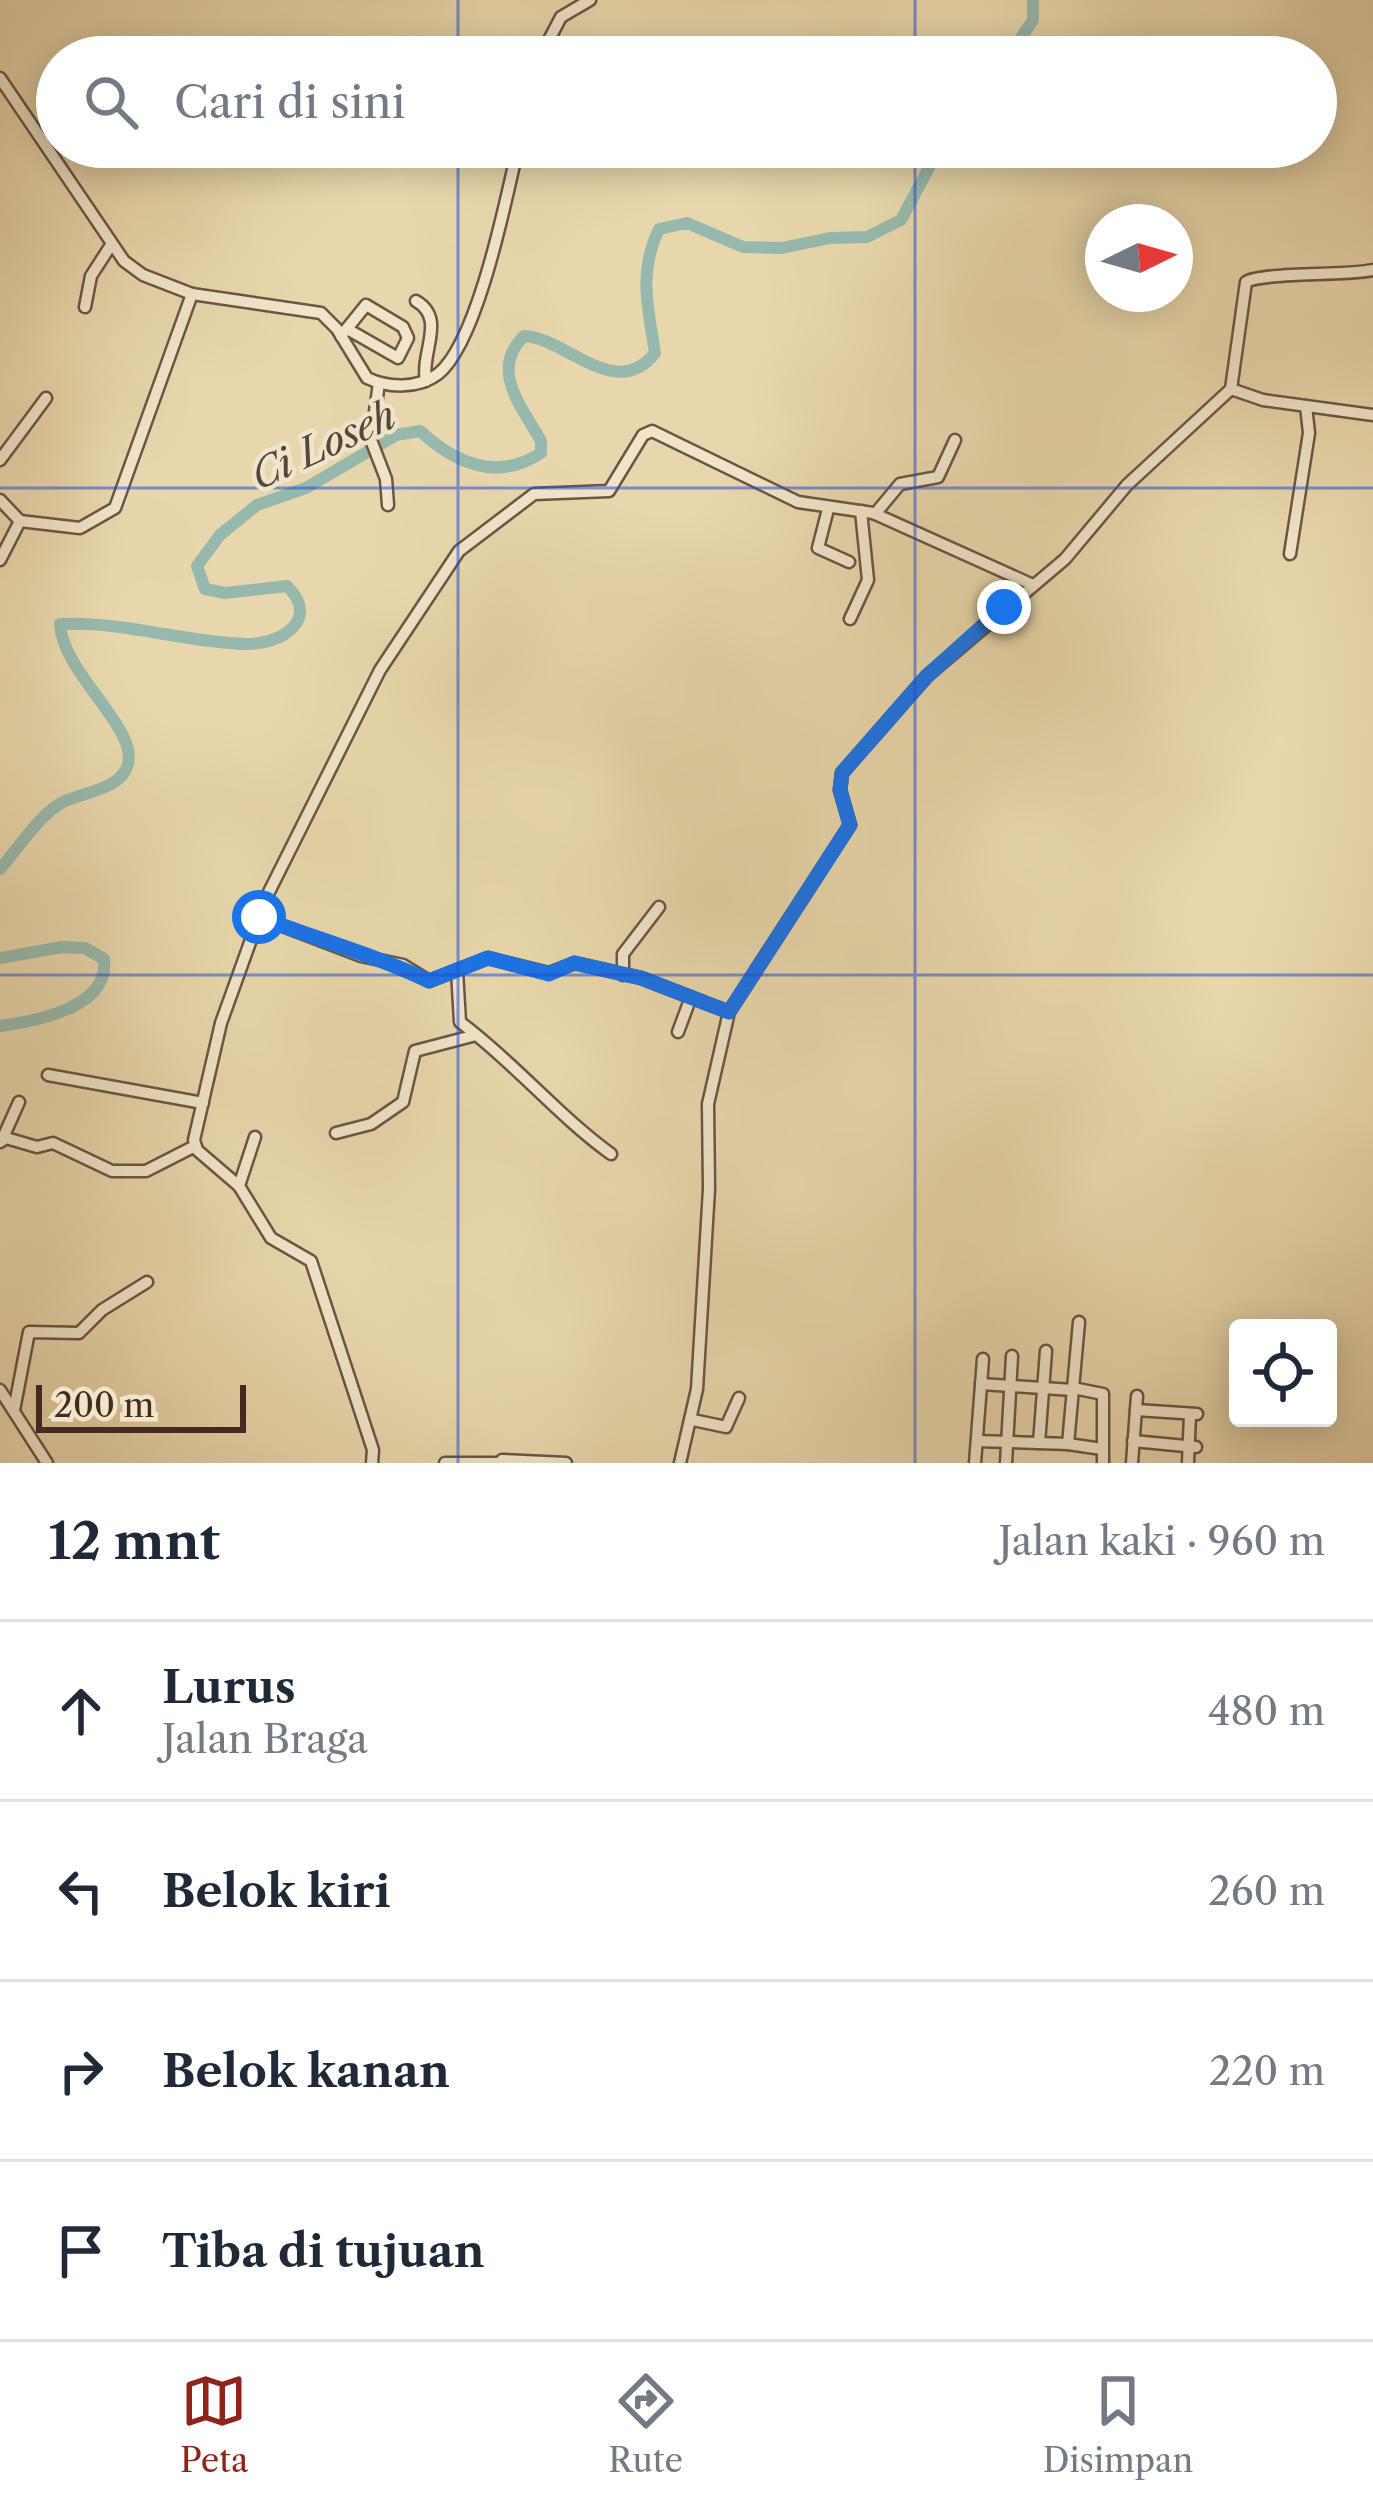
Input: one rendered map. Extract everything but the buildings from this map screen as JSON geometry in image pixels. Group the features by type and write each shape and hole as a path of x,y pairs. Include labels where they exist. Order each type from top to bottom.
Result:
{"street":[{"path":"551,36 561,17 590,0"},
{"path":"0,78 36,132"},
{"path":"60,168 111,244 136,272 192,294 321,313 345,333 398,358 408,338 404,327 369,305 345,333"},
{"path":"345,333 367,378 379,383 426,381 448,363 490,262 513,168"},
{"path":"85,307 91,276 111,244"},
{"path":"680,1463 693,1420 709,1189 708,1104 729,1012 850,825 840,790 842,773 927,676 1065,559 1127,484 1231,389 1246,282 1261,275 1316,278 1373,270"},
{"path":"0,500 20,521 80,528 116,508 192,294"},
{"path":"416,301 430,311 433,321 425,353 426,381"},
{"path":"425,353 448,363"},
{"path":"379,383 373,446 388,505"},
{"path":"1231,389 1373,415"},
{"path":"0,460 46,398"},
{"path":"1290,554 1309,433 1306,406"},
{"path":"195,1146 221,1022 284,855 380,670 459,550 529,497 609,491 643,435 652,431 798,502 869,512 1033,585"},
{"path":"850,619 868,580 869,512 900,484 938,477 956,440"},
{"path":"828,509 818,548 849,562"},
{"path":"0,560 20,521"},
{"path":"622,974 623,954 659,907"},
{"path":"259,917 361,956 403,964 429,981 497,958 549,974 574,963 622,974 729,1012"},
{"path":"458,971 458,1017 510,1059 542,1100 611,1154"},
{"path":"678,1032 691,997"},
{"path":"335,1133 371,1124 403,1102 415,1051 476,1035"},
{"path":"48,1075 202,1103"},
{"path":"19,1102 1,1141 37,1147 53,1143 112,1171 146,1171 195,1146"},
{"path":"239,1186 255,1137"},
{"path":"195,1146 239,1186 266,1232 314,1266 373,1450 372,1463"},
{"path":"14,1410 29,1332 79,1333 102,1310 147,1282"},
{"path":"1068,1444 1079,1322"},
{"path":"1040,1443 1046,1352"},
{"path":"1006,1463 1012,1356"},
{"path":"975,1463 983,1359"},
{"path":"981,1384 1103,1394 1103,1463"},
{"path":"0,1390 47,1463"},
{"path":"693,1420 726,1426 739,1398"},
{"path":"1132,1452 1136,1403 1193,1414 1188,1463"},
{"path":"977,1441 1132,1452 1192,1447"},
{"path":"445,1463 566,1463"}],"waterway":[{"name":"Ci Loseh","path":"1022,36 1033,20 1033,0"},
{"name":"Ci Loseh","path":"0,869 47,813 111,784 128,764 122,734 73,661 60,624 245,644 284,635 293,628 300,609 287,586 225,593 205,589 197,566 220,535 257,505 306,488 396,435 420,431 447,452 477,465 525,462 541,453 541,441 512,388 509,362 514,349 524,336 607,370 640,367 655,353 647,275 659,229 687,223 743,247 782,248 830,238 867,237 901,220 929,168"},
{"name":"Ci Loseh","path":"0,958 62,947 85,948 104,959 103,975 83,1000 51,1015 0,1026"}],"route":[{"path":"259,917 361,956 403,964 429,981 488,958 549,974 574,963 641,978 729,1012 850,825 851,815 840,790 842,773 927,676 1004,607"}]}
